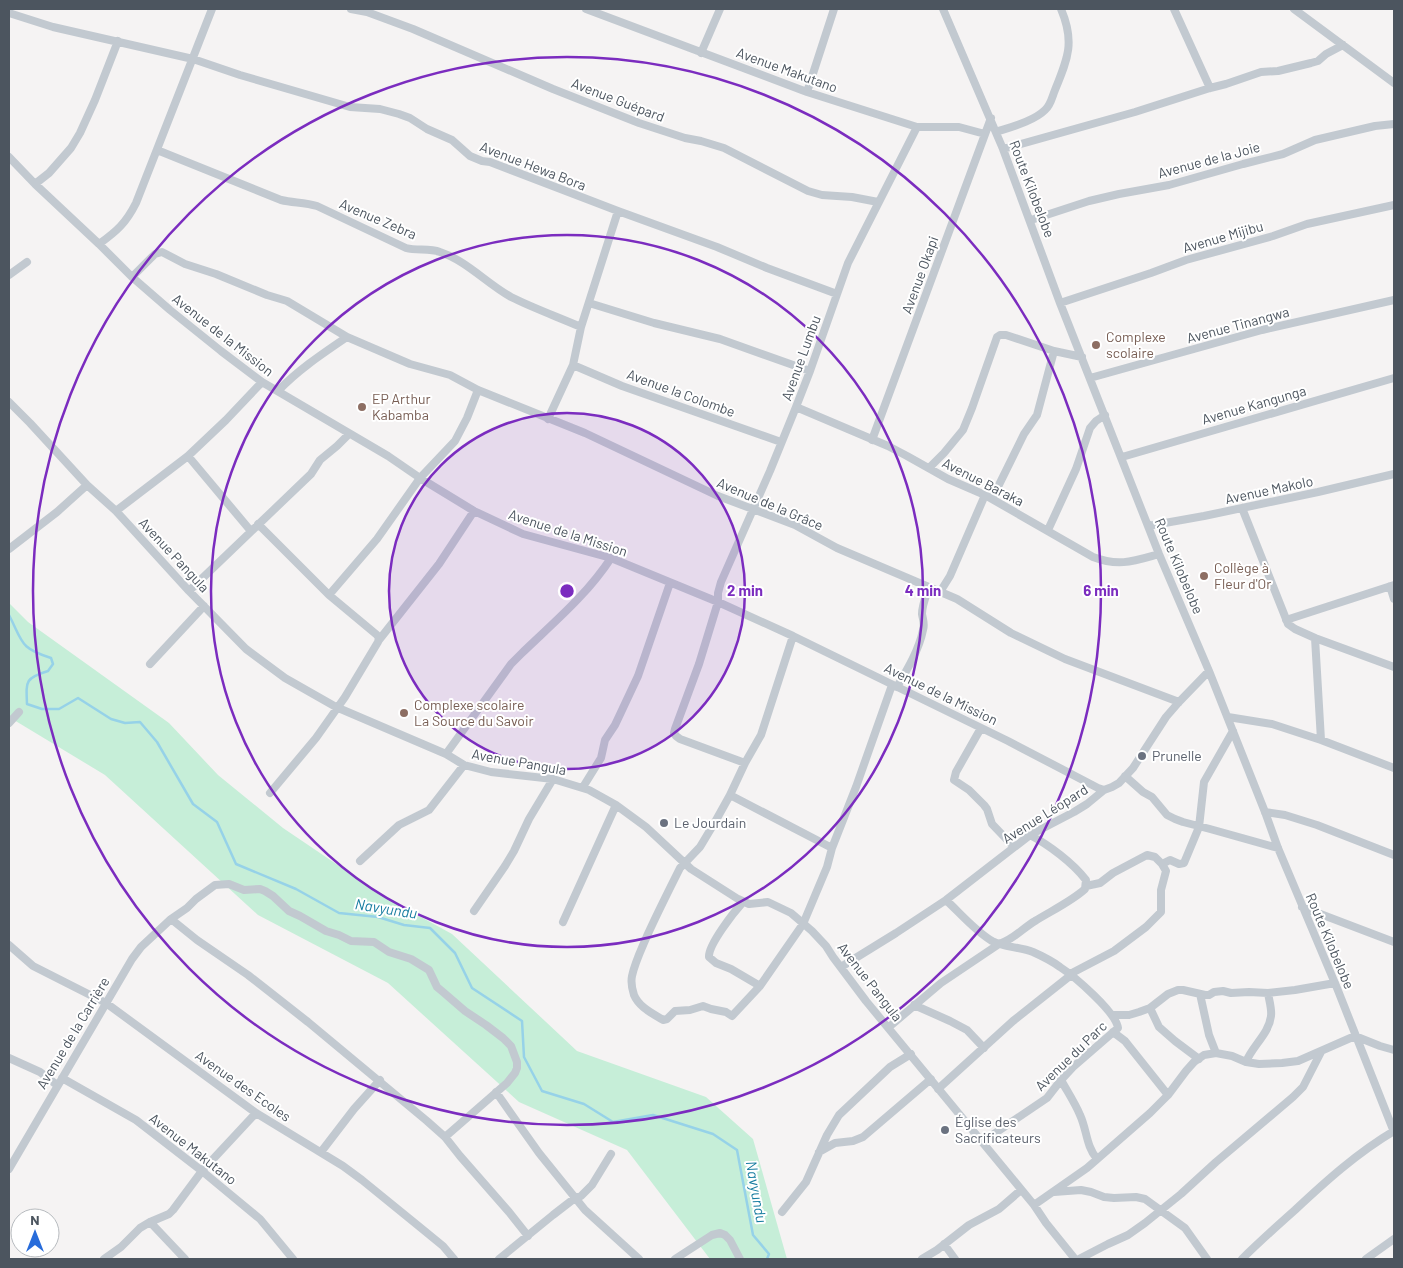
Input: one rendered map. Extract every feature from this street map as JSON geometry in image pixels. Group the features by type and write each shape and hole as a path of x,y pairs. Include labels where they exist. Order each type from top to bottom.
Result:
{"street":[{"path":"99,244 113,234 129,217 140,194 212,9"},
{"name":"Avenue Guépard","path":"350,9 367,12 413,29 553,89 639,123 685,138 712,143 814,193 878,202"},
{"name":"Avenue Makutano","path":"586,9 597,11 807,92 917,127 959,127 985,134"},
{"path":"701,52 720,9"},
{"path":"807,92 834,9"},
{"name":"Route Kilobelobe","path":"943,9 991,118 1060,303 1159,554 1228,717 1266,812 1278,848 1335,983 1355,1036 1392,1120 1394,1131"},
{"path":"996,132 1038,116 1046,110 1051,102 1069,52 1068,28 1061,9"},
{"path":"1174,9 1210,88"},
{"path":"1294,9 1394,83"},
{"name":"Avenue Hewa Bora","path":"9,13 53,27 193,59 240,75 350,107 380,109 399,114 452,140 470,156 482,161 490,162 718,247 767,268 837,294"},
{"path":"35,184 54,168 71,148 80,133 118,41"},
{"path":"1003,149 1135,112 1261,72 1278,71 1311,64 1343,45"},
{"name":"Avenue Okapi","path":"872,440 991,118"},
{"name":"Avenue de la Joie","path":"1030,220 1089,201 1169,185 1283,154 1315,140 1375,126 1394,124"},
{"name":"Avenue Lumbu","path":"744,764 680,738 674,733 699,664 718,602 721,582 796,407 848,263 917,127"},
{"name":"Avenue Zebra","path":"156,150 281,200 317,206 406,248 412,250 431,250 448,255 469,267 510,296 581,327"},
{"name":"Avenue de la Mission","path":"9,157 132,277 206,340 262,382 388,456 474,511 523,534 611,558 718,602 793,636 1104,790"},
{"name":"Avenue Mijibu","path":"1060,303 1186,260 1272,236 1307,224 1394,205"},
{"path":"548,419 573,366 581,327 618,211"},
{"name":"Avenue de la Grâce","path":"132,277 155,254 162,252 185,264 287,301 346,337 410,364 450,375 478,390 585,433 718,496 795,525 837,548 961,602 1011,633 1065,659 1179,702"},
{"path":"9,275 27,262"},
{"name":"Avenue Tinangwa","path":"1090,378 1262,330 1394,300"},
{"path":"589,303 654,323 720,339 810,371"},
{"path":"929,468 963,430 997,337 1006,335 1082,358"},
{"path":"278,391 306,365 346,337"},
{"path":"992,499 1024,434 1037,415 1054,351"},
{"name":"Avenue la Colombe","path":"573,366 622,386 782,442"},
{"name":"Avenue Kangunga","path":"1122,457 1394,378"},
{"path":"116,511 188,456 262,382"},
{"path":"329,595 377,539 420,478 455,441 478,390"},
{"name":"Avenue Pangula","path":"9,402 87,485 116,511 189,591 246,648 271,669 336,707 446,754 464,765 491,772 553,779 583,788 616,805 658,837 684,863 743,902 749,904 771,903 791,913 822,941 866,1001 1034,1205 1070,1258"},
{"name":"Avenue Baraka","path":"796,407 901,452 948,479 985,495 1093,557 1111,563 1127,562 1159,554"},
{"path":"1048,530 1076,468 1090,428 1105,415"},
{"path":"189,591 250,530 311,474 320,460 349,434"},
{"path":"188,456 250,530"},
{"name":"Avenue Makolo","path":"1148,526 1393,477"},
{"path":"9,549 57,512 87,485"},
{"path":"940,592 950,576 985,495"},
{"path":"1242,508 1288,624 1315,638 1394,667"},
{"path":"270,793 316,738 336,707 345,697 379,640 439,564 474,511"},
{"path":"258,524 329,595 377,635 379,640"},
{"path":"446,754 511,664 578,600 601,574 611,558"},
{"path":"583,788 600,758 605,740 615,725 638,676 670,583"},
{"path":"1286,620 1392,585 1394,599"},
{"path":"793,636 763,732 700,847 680,868 636,962 632,980 633,993 636,1000 663,1020 667,1019 675,1011 690,1010 703,1006 726,1012 732,1016 760,986 803,924 827,867 832,848 895,686 909,666 923,631 923,606 929,587"},
{"path":"150,664 204,606"},
{"path":"1315,638 1320,740"},
{"name":"Avenue Léopard","path":"842,967 946,900 1030,835 1080,808 1104,790 1112,787 1133,768 1166,717 1209,671"},
{"path":"9,723 18,712"},
{"path":"1228,717 1263,722 1320,740 1394,768"},
{"path":"981,728 956,772 954,780 969,790 984,804 992,824 1014,847"},
{"path":"1162,864 1170,860 1183,864 1199,827 1204,782 1233,731"},
{"path":"360,861 399,825 429,810 464,765"},
{"path":"1125,776 1143,792 1152,797 1167,814 1183,822 1278,848"},
{"path":"474,911 514,851 529,819 553,779"},
{"path":"730,795 832,848"},
{"path":"563,922 616,805"},
{"path":"1266,812 1317,826 1394,854"},
{"path":"889,1028 941,983 1083,891 1086,886 1086,880 1079,871 1041,841 1030,835"},
{"path":"938,1089 1070,974 1114,951 1161,912 1161,890 1166,872 1162,864 1155,857 1150,855 1144,856 1113,873 1100,883 1086,886"},
{"name":"Avenue de la Carrière","path":"9,1169 132,959 141,947 171,919 215,885 229,884 244,890 260,889 273,896 289,911 326,932 351,941 374,942 389,952 421,964 429,970 437,986 450,999 465,1012 504,1038 512,1046 517,1062 515,1073 496,1092"},
{"name":"Avenue du Parc","path":"946,900 983,934 999,944 1035,953 1070,974 1106,1008 1116,1021 1118,1028 1073,1067 1047,1098 982,1142"},
{"path":"743,902 732,914 709,950 709,957 712,961 731,969 760,986"},
{"path":"1302,907 1394,942"},
{"path":"171,919 196,940 248,975 308,1022 380,1080 445,1137 528,1236"},
{"name":"Avenue des Ecoles","path":"9,945 33,966 106,1003 256,1113 321,1152 362,1180 412,1220 454,1259"},
{"path":"1112,1015 1133,1014 1150,1008 1173,992 1183,990 1208,995 1223,991 1231,993 1295,990 1335,983"},
{"path":"1246,1062 1271,1017 1268,992"},
{"path":"1200,994 1209,1035 1216,1053"},
{"path":"914,1005 967,1030 984,1048"},
{"path":"1150,1008 1160,1027 1199,1059"},
{"path":"1113,1032 1125,1041 1168,1095"},
{"path":"1034,1205 1087,1168 1150,1113 1168,1095 1186,1071 1204,1055 1216,1053 1259,1064 1282,1063 1321,1052 1355,1036 1394,1050"},
{"path":"1079,1259 1128,1235 1181,1194 1303,1087 1321,1052"},
{"path":"782,1212 806,1182 827,1135 839,1115 890,1067 911,1054"},
{"name":"Avenue Makutano","path":"9,1058 136,1120 260,1219 293,1259"},
{"path":"819,1152 835,1143 853,1141 863,1137 931,1079"},
{"path":"321,1152 380,1080"},
{"path":"1061,1080 1080,1115 1085,1127 1089,1148 1097,1159"},
{"path":"445,1137 496,1092 525,1134 585,1210 640,1259"},
{"path":"104,1259 140,1228 169,1214 202,1171 256,1113"},
{"path":"1242,1259 1327,1180 1372,1145 1394,1131"},
{"path":"499,1259 592,1186 611,1154"},
{"path":"922,1259 969,1225 998,1209 1021,1190"},
{"path":"1052,1192 1081,1190 1104,1197 1136,1197 1145,1200 1185,1228 1207,1259"},
{"path":"150,1222 185,1259"},
{"path":"675,1259 712,1234 720,1233 730,1240 740,1259"},
{"path":"1366,1259 1394,1239"},
{"path":"944,1244 955,1259"}],"green space":[{"path":"9,603 28,622 169,723 218,775 283,828 388,899 452,934 577,1051 706,1097 753,1139 787,1259 710,1259 627,1150 519,1102 388,983 258,915 105,775 9,717"}],"waterway":[{"name":"Navyundu","path":"9,615 23,643 33,651 51,658 53,664 48,671 28,681 27,704 42,709 59,709 78,698 111,719 125,723 140,722 157,742 193,804 217,822 236,864 296,889 339,913 378,917 404,925 430,928 455,953 472,988 522,1021 524,1057 542,1091 584,1104 613,1122 653,1115 713,1134 737,1150 753,1235 769,1254 767,1259"}],"place":[{"name":"Complexe scolaire","path":"1096,345"},
{"name":"EP Arthur Kabamba","path":"362,407"},
{"name":"Collège à Fleur d'Or","path":"1204,576"},
{"name":"Complexe scolaire La Source du Savoir","path":"404,713"},
{"name":"Prunelle","path":"1142,756"},
{"name":"Le Jourdain","path":"664,823"},
{"name":"Église des Sacrificateurs","path":"945,1130"}]}
